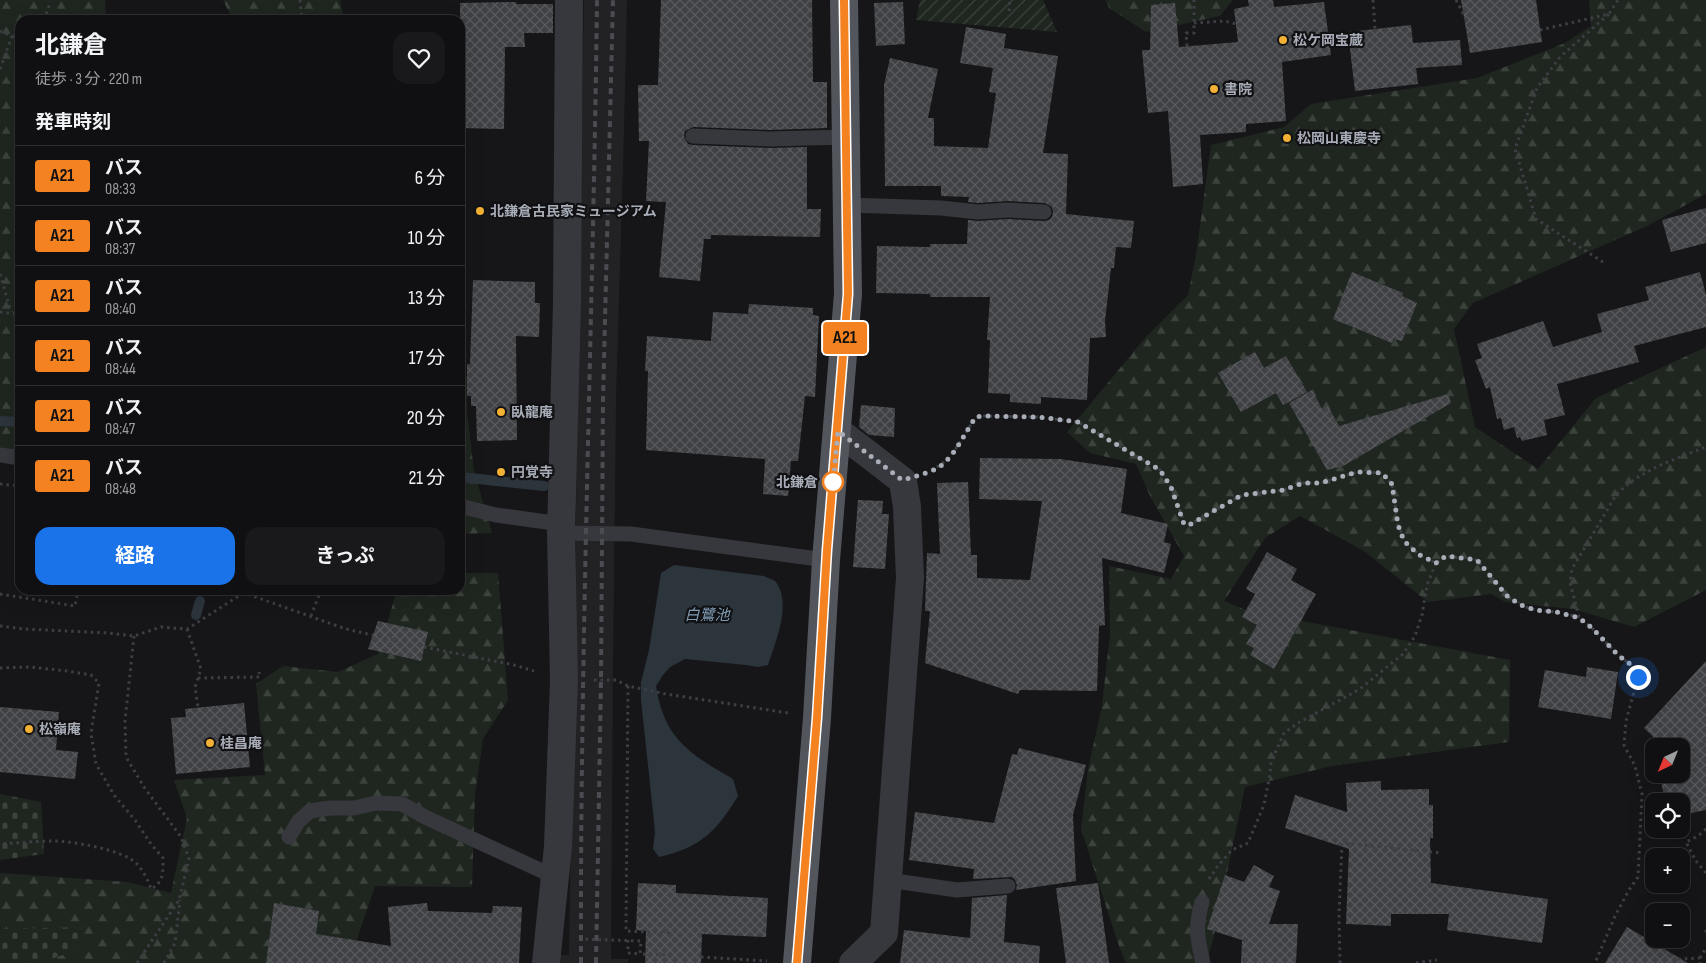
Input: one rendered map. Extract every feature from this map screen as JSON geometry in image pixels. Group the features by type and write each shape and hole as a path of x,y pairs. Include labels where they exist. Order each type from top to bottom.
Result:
{"main road":[{"path":"786,962 817,718 826,560 848,294 844,0"}],"street":[{"path":"547,951 558,847 564,680 561,528 567,302 569,0"},
{"path":"838,431 902,480 907,508 910,578 884,933 853,963"}],"lane":[{"path":"693,136 770,139 847,137"},
{"path":"847,205 941,208 978,212 1007,210 1044,212"},
{"path":"0,455 15,457"},
{"path":"465,507 561,528 631,534 826,560"},
{"path":"288,837 298,822 310,812 330,808 354,808 376,803 402,804 425,817 555,877"},
{"path":"888,880 956,890 1008,886"},
{"path":"1202,902 1197,920 1197,938 1203,963"}],"path":[{"path":"300,0 302,15"},
{"path":"1009,11 1010,0"},
{"path":"1187,46 1186,33 1194,33 1194,0"},
{"path":"1373,0 1375,29"},
{"path":"1456,0 1464,15"},
{"path":"1603,262 1536,219 1515,149 1537,88 1560,57 1608,14 1618,0"},
{"path":"46,15 50,3"},
{"path":"1540,30 1608,14"},
{"path":"1194,23 1224,21 1236,24"},
{"path":"0,31 15,37"},
{"path":"0,69 12,36"},
{"path":"0,274 11,312"},
{"path":"0,312 15,313"},
{"path":"902,480 922,475 938,468 954,451 976,417 1038,417 1078,422 1160,470 1171,487 1184,524 1189,525 1242,495 1284,490 1303,483 1321,483 1357,472 1382,473 1392,484 1398,525 1404,541 1418,554 1436,563"},
{"path":"1579,618 1570,575 1616,495 1662,463 1706,447"},
{"path":"0,484 15,486"},
{"path":"1202,902 1209,878 1217,867 1232,850 1248,843 1264,805 1271,762 1284,733 1298,723 1360,689 1403,654 1415,636 1422,614 1427,585 1436,563 1446,556 1477,560 1508,597 1523,606 1579,618 1630,664 1638,677 1626,721 1624,744 1635,766 1642,794 1638,877 1616,914 1595,963"},
{"path":"0,594 75,606 77,595"},
{"path":"0,626 134,636 160,627 187,628 239,595"},
{"path":"256,595 346,629 398,641"},
{"path":"312,616 319,595"},
{"path":"187,628 201,669 195,687 198,707"},
{"path":"134,636 125,721 126,757 144,787 181,837 189,859 179,900 137,963"},
{"path":"424,647 514,665"},
{"path":"0,668 30,667 67,671 91,675 99,683 91,733 96,764 114,795 163,858 163,873 158,885 151,889 147,878 135,862 120,853 91,846 56,841 0,844"},
{"path":"198,678 260,677 259,672"},
{"path":"670,933 626,932 628,686 666,694 791,713"},
{"path":"1702,744 1706,747"},
{"path":"1706,830 1686,842 1696,861 1706,873"},
{"path":"1340,963 1339,916 1342,843 1442,853"},
{"path":"164,963 175,943 181,889"},
{"path":"1706,930 1706,935"},
{"path":"628,940 628,953 674,956"},
{"path":"547,951 628,940 640,941 640,954"},
{"path":"1700,963 1700,958 1706,948"},
{"path":"701,957 786,962"},
{"path":"1673,963 1679,959 1700,958"},
{"path":"1416,963 1437,960"}],"shaded area":[{"path":"584,0 627,0 616,400 611,959 629,959 628,963 558,963 558,955 569,955"}],"green space":[{"path":"0,0 105,0 106,15 15,15 15,453 0,451"},
{"path":"223,0 340,0 343,15 230,15"},
{"path":"920,0 1043,0 1057,32 916,20"},
{"path":"1106,0 1233,0 1220,16 1146,32 1109,8"},
{"path":"1589,0 1706,0 1706,194 1647,226 1473,303 1454,329 1475,427 1538,469 1596,398 1706,347 1706,590 1634,627 1573,609 1505,602 1491,594 1428,602 1364,551 1300,516 1265,538 1224,601 1248,611 1510,660 1509,742 1332,766 1245,787 1213,940 1206,963 1126,963 1081,829 1088,769 1102,706 1110,633 1109,566 1171,579 1184,556 1151,498 1136,464 1090,453 1067,432 1145,338 1188,295 1196,255 1211,145 1284,127 1311,104 1477,78 1565,43 1591,26"},
{"path":"465,377 467,377 467,412 474,471 492,533 465,534"},
{"path":"465,573 498,573 508,700 483,739 475,794 472,887 375,886 349,963 0,963 0,873 127,882 171,893 187,818 174,780 265,775 256,684 283,666 338,672 378,654 396,595 465,595"},
{"path":"0,794 41,802 44,854 0,860"},
{"path":"83,927 78,950 39,963 0,962 0,929"}],"water":[{"name":"白鷺池","path":"674,565 764,576 775,581 780,590 783,611 768,665 758,667 685,659 670,667 656,686 665,719 681,743 692,753 733,779 738,796 723,819 706,836 686,849 659,857 653,849 655,833 641,700 641,682 649,650 661,573"}],"building":[{"path":"661,0 812,0 813,82 827,82 827,128 770,130 693,127 685,131 684,136 688,144 693,145 770,148 807,147 807,209 821,209 820,237 711,235 711,239 704,239 700,281 659,277 666,202 646,201 649,141 639,141 638,85 658,85"},
{"path":"1248,0 1273,0 1274,7 1324,2 1331,55 1282,62 1286,121 1246,124 1246,132 1200,135 1203,184 1173,187 1168,111 1148,113 1142,50 1150,50 1151,5 1175,3 1179,47 1238,42 1234,9 1249,6"},
{"path":"1461,0 1536,0 1542,42 1470,53"},
{"path":"516,2 516,4 553,4 553,33 524,33 525,47 505,47 504,129 465,128 465,15 460,15 460,3"},
{"path":"903,2 905,44 876,46 874,3"},
{"path":"1411,25 1413,43 1460,40 1462,65 1416,68 1418,84 1355,91 1348,32"},
{"path":"966,27 1006,34 1004,48 1058,56 1043,153 1068,154 1066,214 1134,221 1131,248 1116,247 1114,268 1111,268 1105,321 1106,337 1090,338 1087,400 1041,397 1041,404 1010,402 1010,394 988,393 990,340 987,340 990,297 930,297 930,294 876,293 877,246 930,247 930,244 967,244 968,220 1007,219 1044,221 1052,217 1052,207 1045,203 1008,201 968,202 969,197 941,196 941,186 885,186 884,85 890,58 938,69 928,118 934,118 934,146 988,148 996,93 989,92 993,68 960,63"},
{"path":"1706,208 1706,243 1671,252 1662,220"},
{"path":"1352,272 1403,293 1402,296 1417,303 1402,341 1394,339 1392,343 1333,319"},
{"path":"1700,272 1706,295 1706,327 1634,346 1639,362 1557,384 1565,415 1544,420 1547,435 1522,441 1520,437 1517,438 1514,427 1504,430 1501,418 1497,419 1490,387 1486,389 1475,360 1482,358 1477,344 1543,321 1553,347 1602,332 1597,314 1649,300 1645,287"},
{"path":"473,280 535,282 535,303 540,303 539,337 516,336 517,440 477,441 476,406 471,406 471,396 467,396 467,364 470,364"},
{"path":"749,304 813,308 813,315 819,316 815,397 805,396 798,461 791,461 788,496 763,494 765,459 646,450 648,371 645,371 647,336 711,341 713,312 748,314"},
{"path":"1255,352 1264,368 1286,356 1307,392 1283,405 1276,393 1241,412 1218,373"},
{"path":"1312,390 1322,409 1328,406 1339,426 1448,394 1451,403 1343,466 1327,470 1289,403"},
{"path":"861,405 895,408 894,437 869,435 859,427"},
{"path":"980,458 1060,459 1127,469 1121,513 1168,524 1164,542 1171,544 1164,573 1102,558 1105,625 1099,626 1097,691 1020,690 1018,694 925,663 930,611 925,611 927,553 940,554 937,483 968,482 971,555 977,555 977,578 1030,580 1042,501 979,499"},
{"path":"858,500 883,501 882,514 889,514 885,569 853,567"},
{"path":"1267,552 1297,569 1291,580 1316,594 1274,669 1250,655 1254,648 1246,644 1257,625 1242,617 1255,594 1246,589"},
{"path":"378,621 428,632 421,661 368,649"},
{"path":"1706,661 1706,810 1690,813 1690,793 1663,793 1661,783 1690,783 1690,738 1655,738 1644,728"},
{"path":"1587,667 1618,672 1611,719 1538,707 1545,670 1586,677"},
{"name":"桂昌庵","path":"244,703 250,767 176,774 171,718 186,717 185,709"},
{"name":"松嶺庵","path":"0,707 59,712 56,750 78,752 75,779 0,772"},
{"path":"1019,748 1086,765 1073,815 1076,881 1016,890 1017,885 1012,877 973,879 974,869 909,860 915,812 994,823 1012,754 1017,755"},
{"path":"1381,781 1381,790 1429,789 1429,805 1433,805 1433,838 1430,838 1431,883 1548,899 1542,943 1447,930 1449,914 1391,914 1391,926 1346,924 1349,849 1285,828 1295,795 1347,812 1346,783"},
{"path":"1254,865 1274,876 1269,887 1280,891 1269,924 1298,924 1296,963 1241,963 1242,940 1207,929 1225,875 1244,882"},
{"path":"638,883 676,885 676,893 768,898 766,937 702,934 701,963 645,963 646,931 636,930"},
{"path":"1098,883 1109,963 1066,963 1056,888"},
{"path":"1007,895 1004,942 1040,946 1039,963 900,963 904,930 970,938 972,898"},
{"path":"274,903 319,911 316,934 391,946 388,907 427,903 428,911 492,913 493,906 522,907 519,963 266,963"},
{"path":"1627,927 1645,938 1645,948 1663,948 1688,963 1605,963"}],"waterway":[{"path":"0,421 15,422"},
{"path":"465,478 544,486"},
{"path":"196,615 200,601"}],"railway":[{"path":"581,963 583,722 597,0"},
{"path":"596,963 603,401 613,0"}],"bus line":[{"name":"A21","path":"797,963 848,294 844,0"}],"place":[{"name":"松ケ岡宝蔵","path":"1283,40"},
{"name":"書院","path":"1214,89"},
{"name":"松岡山東慶寺","path":"1287,138"},
{"name":"北鎌倉古民家ミュージアム","path":"480,211"},
{"name":"臥龍庵","path":"501,412"},
{"name":"円覚寺","path":"501,472"},
{"name":"北鎌倉","path":"833,482"},
{"name":"松嶺庵","path":"29,729"},
{"name":"桂昌庵","path":"210,743"}],"route":[{"path":"833,482 833,485 838,431 902,480 922,475 938,468 954,451 976,417 982,416 1038,417 1078,422 1160,470 1171,487 1184,524 1189,525 1242,495 1284,490 1303,483 1321,483 1357,472 1382,473 1392,484 1398,525 1404,541 1418,554 1436,563 1446,556 1477,560 1508,597 1523,606 1579,618 1630,664 1638,677"}]}
